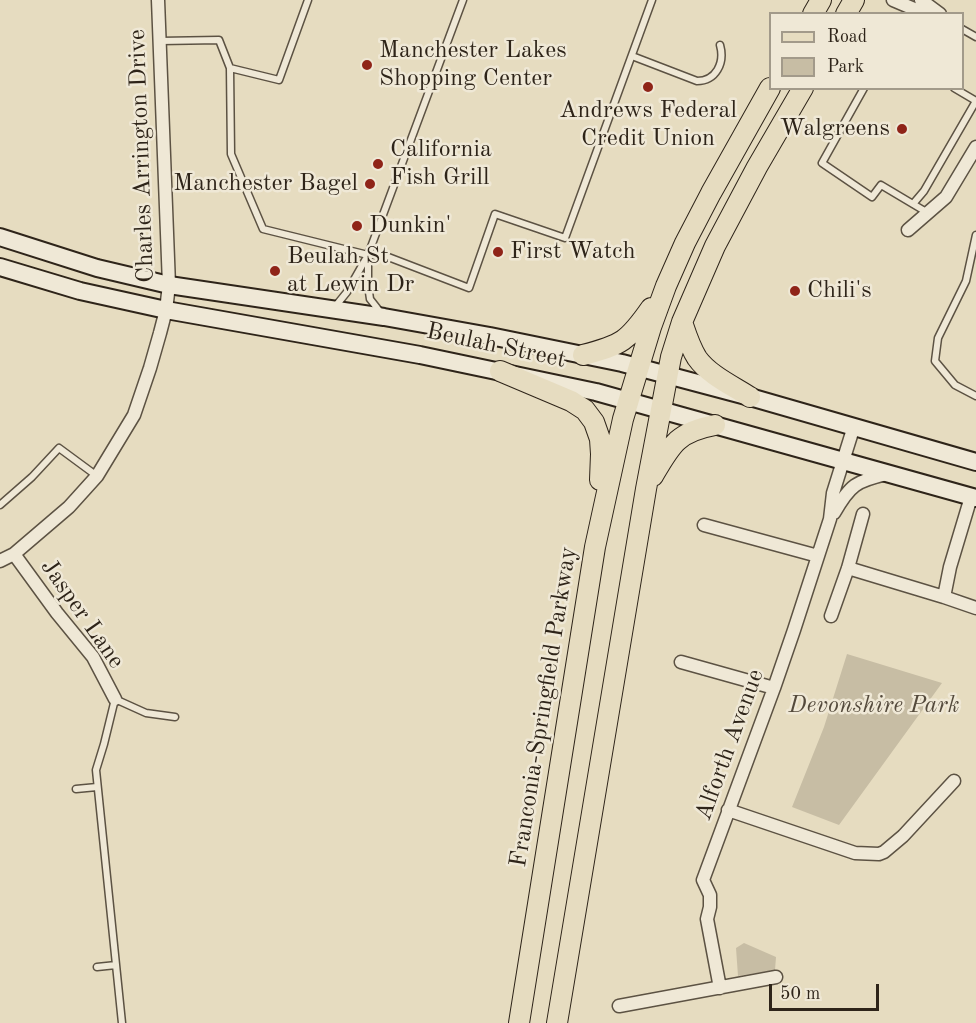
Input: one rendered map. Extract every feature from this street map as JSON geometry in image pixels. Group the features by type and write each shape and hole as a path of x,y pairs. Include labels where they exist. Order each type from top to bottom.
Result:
{"main road":[{"path":"583,355 608,348 623,341 635,331 666,286 711,193 770,90"},
{"path":"557,1023 646,489 671,357 682,322 715,246 802,90"},
{"name":"Beulah Street","path":"0,237 97,268 169,285 384,317 583,355 750,397 976,462"},
{"name":"Beulah Street","path":"0,267 80,291 166,310 420,355 596,392 974,497"},
{"name":"Franconia-Springfield Parkway","path":"519,1023 595,547 623,419 666,286"},
{"path":"682,322 689,344 698,359 712,373 750,397"},
{"path":"500,371 578,405 594,422 602,454 595,547"},
{"path":"646,489 665,456 677,441 688,433 715,426"}],"street":[{"name":"Charles Arrington Drive","path":"0,561 14,554 69,507 97,476 134,415 150,368 166,310 169,285 158,0"},
{"path":"892,0 921,12"},
{"path":"921,0 937,12"},
{"path":"908,230 946,197 976,147"},
{"name":"Alforth Avenue","path":"720,988 707,919 710,895 703,880 774,688 818,556 830,519 833,493 854,426"},
{"name":"Alforth Avenue","path":"830,519 850,488 864,480 887,474"},
{"path":"944,597 950,567 974,497"},
{"path":"831,616 848,568 863,514"},
{"path":"704,525 818,556"},
{"name":"Jasper Lane","path":"14,554 93,657 115,699"},
{"path":"848,568 976,608"},
{"path":"681,662 774,688"},
{"path":"728,810 855,853 879,854 903,836 954,782"},
{"path":"619,1006 776,977"}],"lane":[{"path":"230,68 279,80 308,0"},
{"path":"332,310 347,292 368,255 463,0"},
{"path":"159,41 219,40 230,68 231,154 263,229 368,255 383,255 469,288 495,214 565,238 652,0"},
{"path":"632,56 702,81 710,79 716,72 722,54 720,45"},
{"path":"863,90 822,163 872,197 881,185 929,213"},
{"path":"913,204 924,191 976,101 957,90"},
{"path":"976,235 966,281 938,338 935,362 955,385 976,396"},
{"path":"368,255 370,299 384,317"},
{"path":"0,505 32,477 59,448 97,476"},
{"path":"122,1023 96,770 115,699 146,713 176,717"},
{"path":"76,789 97,787"},
{"path":"97,967 116,965"}],"green space":[{"name":"Devonshire Park","path":"847,654 942,683 839,825 792,807 824,727"},
{"path":"744,943 776,957 775,970 738,976 736,948"}],"place":[{"name":"Manchester Lakes Shopping Center","path":"367,65"},
{"name":"Andrews Federal Credit Union","path":"648,87"},
{"name":"Walgreens","path":"902,129"},
{"name":"California Fish Grill","path":"378,164"},
{"name":"Manchester Bagel","path":"370,184"},
{"name":"Dunkin'","path":"357,226"},
{"name":"First Watch","path":"498,252"},
{"name":"Beulah St at Lewin Dr","path":"275,271"},
{"name":"Chili's","path":"795,291"}]}
